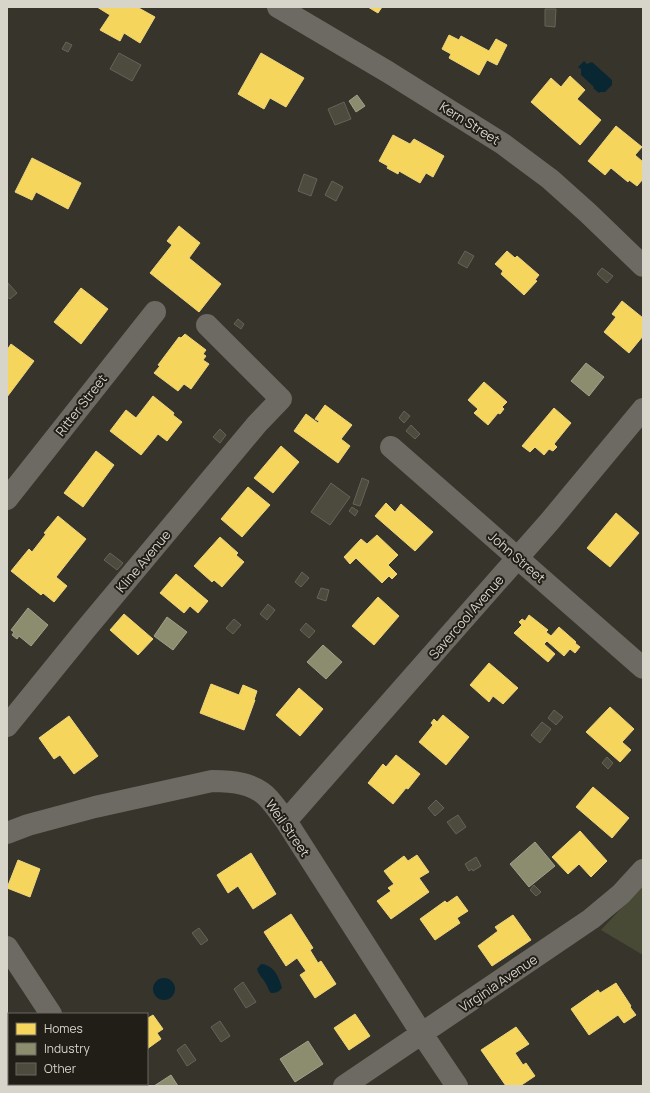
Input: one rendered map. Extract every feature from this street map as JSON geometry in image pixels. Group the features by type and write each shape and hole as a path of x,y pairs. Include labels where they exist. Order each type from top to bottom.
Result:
{"street":[{"name":"Kern Street","path":"278,7 388,72 503,144 550,179 643,266"},
{"name":"Ritter Street","path":"7,499 155,312"},
{"name":"Kline Avenue","path":"7,726 257,424 281,398 207,325"},
{"name":"Savercool Avenue","path":"286,821 518,558 643,409"},
{"name":"John Street","path":"391,447 643,668"},
{"name":"Weil Street","path":"7,833 28,825 95,807 212,781 230,781 258,790 269,798 286,821 422,1034 457,1086"},
{"name":"Virginia Avenue","path":"344,1086 591,919 621,894 643,870"},
{"path":"7,947 50,1013"}],"green space":[{"path":"643,885 643,955 601,930"}],"water":[{"path":"584,61 587,64 592,62 612,80 612,85 605,92 599,93 581,75 581,69 578,67"},
{"path":"261,964 273,969 275,972 282,988 279,991 271,993 269,991 257,969"},
{"path":"164,978 172,981 175,989 172,997 164,1000 156,997 153,989 156,981"}],"building: Homes":[{"path":"97,7 137,7 155,17 140,43 124,33 120,41 100,30 110,15"},
{"path":"368,7 382,7 378,13"},
{"path":"449,35 459,40 461,36 489,51 496,39 507,45 497,65 487,60 479,75 449,58 451,54 442,49"},
{"path":"261,53 304,78 286,107 270,98 264,109 238,94"},
{"path":"570,76 585,90 577,99 601,120 580,145 531,102 551,78 561,87"},
{"path":"616,126 642,147 635,155 643,162 643,179 637,186 629,180 628,182 611,168 605,175 588,161"},
{"path":"393,135 410,144 414,139 444,156 433,177 426,173 420,183 399,171 398,174 387,168 388,166 379,161"},
{"path":"32,158 81,183 68,209 36,192 32,200 15,192"},
{"path":"179,226 200,243 189,258 221,284 199,312 150,273 172,245 167,241"},
{"path":"507,251 515,258 517,256 539,275 535,280 537,281 524,295 501,274 503,271 495,264"},
{"path":"81,288 108,309 81,344 54,322"},
{"path":"622,301 643,318 643,336 629,353 604,332 616,317 612,314"},
{"path":"185,334 206,350 203,354 206,356 203,360 209,364 191,389 184,384 178,391 154,373 160,366 158,365 179,337 181,338"},
{"path":"11,344 34,361 7,397 7,350"},
{"path":"484,382 507,402 502,407 504,409 500,414 498,413 488,425 474,413 478,409 468,400"},
{"path":"153,396 174,413 173,415 182,422 167,441 158,434 141,455 110,431 126,410 136,418"},
{"path":"325,405 352,425 341,439 350,446 338,463 294,431 306,414 318,423 319,421 315,419"},
{"path":"554,408 571,423 554,444 557,447 553,451 549,449 544,455 535,447 530,452 522,446"},
{"path":"281,446 299,462 273,493 254,478"},
{"path":"96,451 114,465 83,507 64,493"},
{"path":"248,487 270,505 242,537 221,519"},
{"path":"386,503 395,512 401,504 433,532 415,551 375,516"},
{"path":"616,513 639,533 610,567 587,548"},
{"path":"58,516 86,539 56,577 67,586 54,602 43,593 41,595 11,571 29,549 32,552 46,534 44,533"},
{"path":"377,535 398,555 388,565 397,574 392,579 389,576 382,583 356,558 350,564 344,557 361,539 367,544"},
{"path":"220,537 238,553 236,555 244,562 222,587 214,580 212,582 194,566"},
{"path":"176,574 208,601 198,613 190,606 184,613 160,593"},
{"path":"378,597 399,616 374,645 352,626"},
{"path":"124,614 153,639 138,655 110,630"},
{"path":"529,615 548,630 546,632 551,636 559,627 580,647 575,653 570,649 564,656 547,641 544,644 555,654 548,662 514,633 522,625 519,622 522,619 525,621"},
{"path":"489,663 518,688 503,704 493,696 489,702 470,685"},
{"path":"211,684 239,695 243,685 257,691 244,730 200,713"},
{"path":"299,688 323,709 300,736 276,715"},
{"path":"610,707 634,729 622,742 631,750 620,762 586,732"},
{"path":"443,715 469,737 446,765 419,742 433,725 431,723 434,719 437,722"},
{"path":"69,716 98,756 74,774 60,755 54,759 39,738"},
{"path":"396,755 420,774 393,804 368,783 383,764 386,767"},
{"path":"593,787 629,818 612,838 576,807"},
{"path":"580,831 607,861 591,877 579,864 568,874 552,857"},
{"path":"251,853 276,894 253,909 238,886 228,893 217,875"},
{"path":"417,855 429,872 419,878 429,892 391,919 377,901 391,891 388,888 394,884 384,871 404,856 408,861"},
{"path":"18,860 40,869 30,897 7,888"},
{"path":"457,896 468,911 457,918 460,923 435,940 420,919 445,901 447,903"},
{"path":"291,914 313,948 310,950 318,963 321,961 336,984 315,998 300,975 306,971 297,958 286,966 264,932"},
{"path":"513,915 531,940 492,966 478,946 498,931 495,927"},
{"path":"616,983 636,1015 624,1023 618,1015 589,1035 571,1009 598,990 600,993"},
{"path":"355,1014 370,1036 349,1050 334,1028"},
{"path":"153,1015 163,1029 157,1033 161,1039 148,1048 148,1018"},
{"path":"516,1027 529,1044 515,1053 523,1065 526,1063 535,1076 520,1086 506,1086 481,1050"},
{"path":"7,1064 8,1085 28,1085 7,1086"}],"building: Industry":[{"path":"357,95 365,106 356,112 349,101"},
{"path":"586,363 604,377 589,396 571,381"},
{"path":"28,608 48,625 31,646 19,636 17,639 12,635 14,632 11,630"},
{"path":"167,617 187,632 173,650 154,636"},
{"path":"323,645 342,662 326,679 307,662"},
{"path":"535,842 555,866 529,887 510,864"},
{"path":"308,1041 323,1064 295,1082 280,1059"},
{"path":"171,1075 178,1086 154,1086"}],"building: Other":[{"path":"545,9 556,9 555,27 545,26"},
{"path":"66,42 72,45 68,52 62,49"},
{"path":"119,53 141,65 132,81 110,69"},
{"path":"344,102 351,119 335,125 328,109"},
{"path":"304,174 317,179 311,196 298,191"},
{"path":"332,181 343,187 336,201 325,195"},
{"path":"465,251 474,256 467,268 458,263"},
{"path":"602,268 613,276 607,283 597,274"},
{"path":"8,283 17,293 10,299 7,297"},
{"path":"238,319 244,324 241,329 234,324"},
{"path":"404,411 410,416 404,423 399,418"},
{"path":"411,425 420,434 415,439 406,431"},
{"path":"220,429 226,435 220,443 213,437"},
{"path":"362,478 369,481 360,506 353,504"},
{"path":"331,483 350,497 330,525 311,512"},
{"path":"352,507 358,511 355,516 349,511"},
{"path":"110,553 123,563 117,570 104,560"},
{"path":"302,572 309,578 301,587 295,582"},
{"path":"321,588 329,590 326,601 317,598"},
{"path":"268,604 275,610 267,620 260,614"},
{"path":"234,619 241,625 233,634 226,628"},
{"path":"306,623 315,631 309,638 300,630"},
{"path":"554,710 563,717 556,725 548,718"},
{"path":"542,722 551,729 540,743 531,735"},
{"path":"607,757 613,763 608,769 602,763"},
{"path":"436,800 444,808 435,816 428,808"},
{"path":"458,815 466,827 456,834 447,822"},
{"path":"476,857 481,866 473,871 472,869 469,871 465,864"},
{"path":"534,885 541,892 536,896 530,890"},
{"path":"199,928 208,940 201,945 192,933"},
{"path":"243,982 256,1002 246,1008 234,989"},
{"path":"220,1021 230,1036 221,1042 211,1027"},
{"path":"185,1044 196,1060 187,1066 177,1050"}]}
